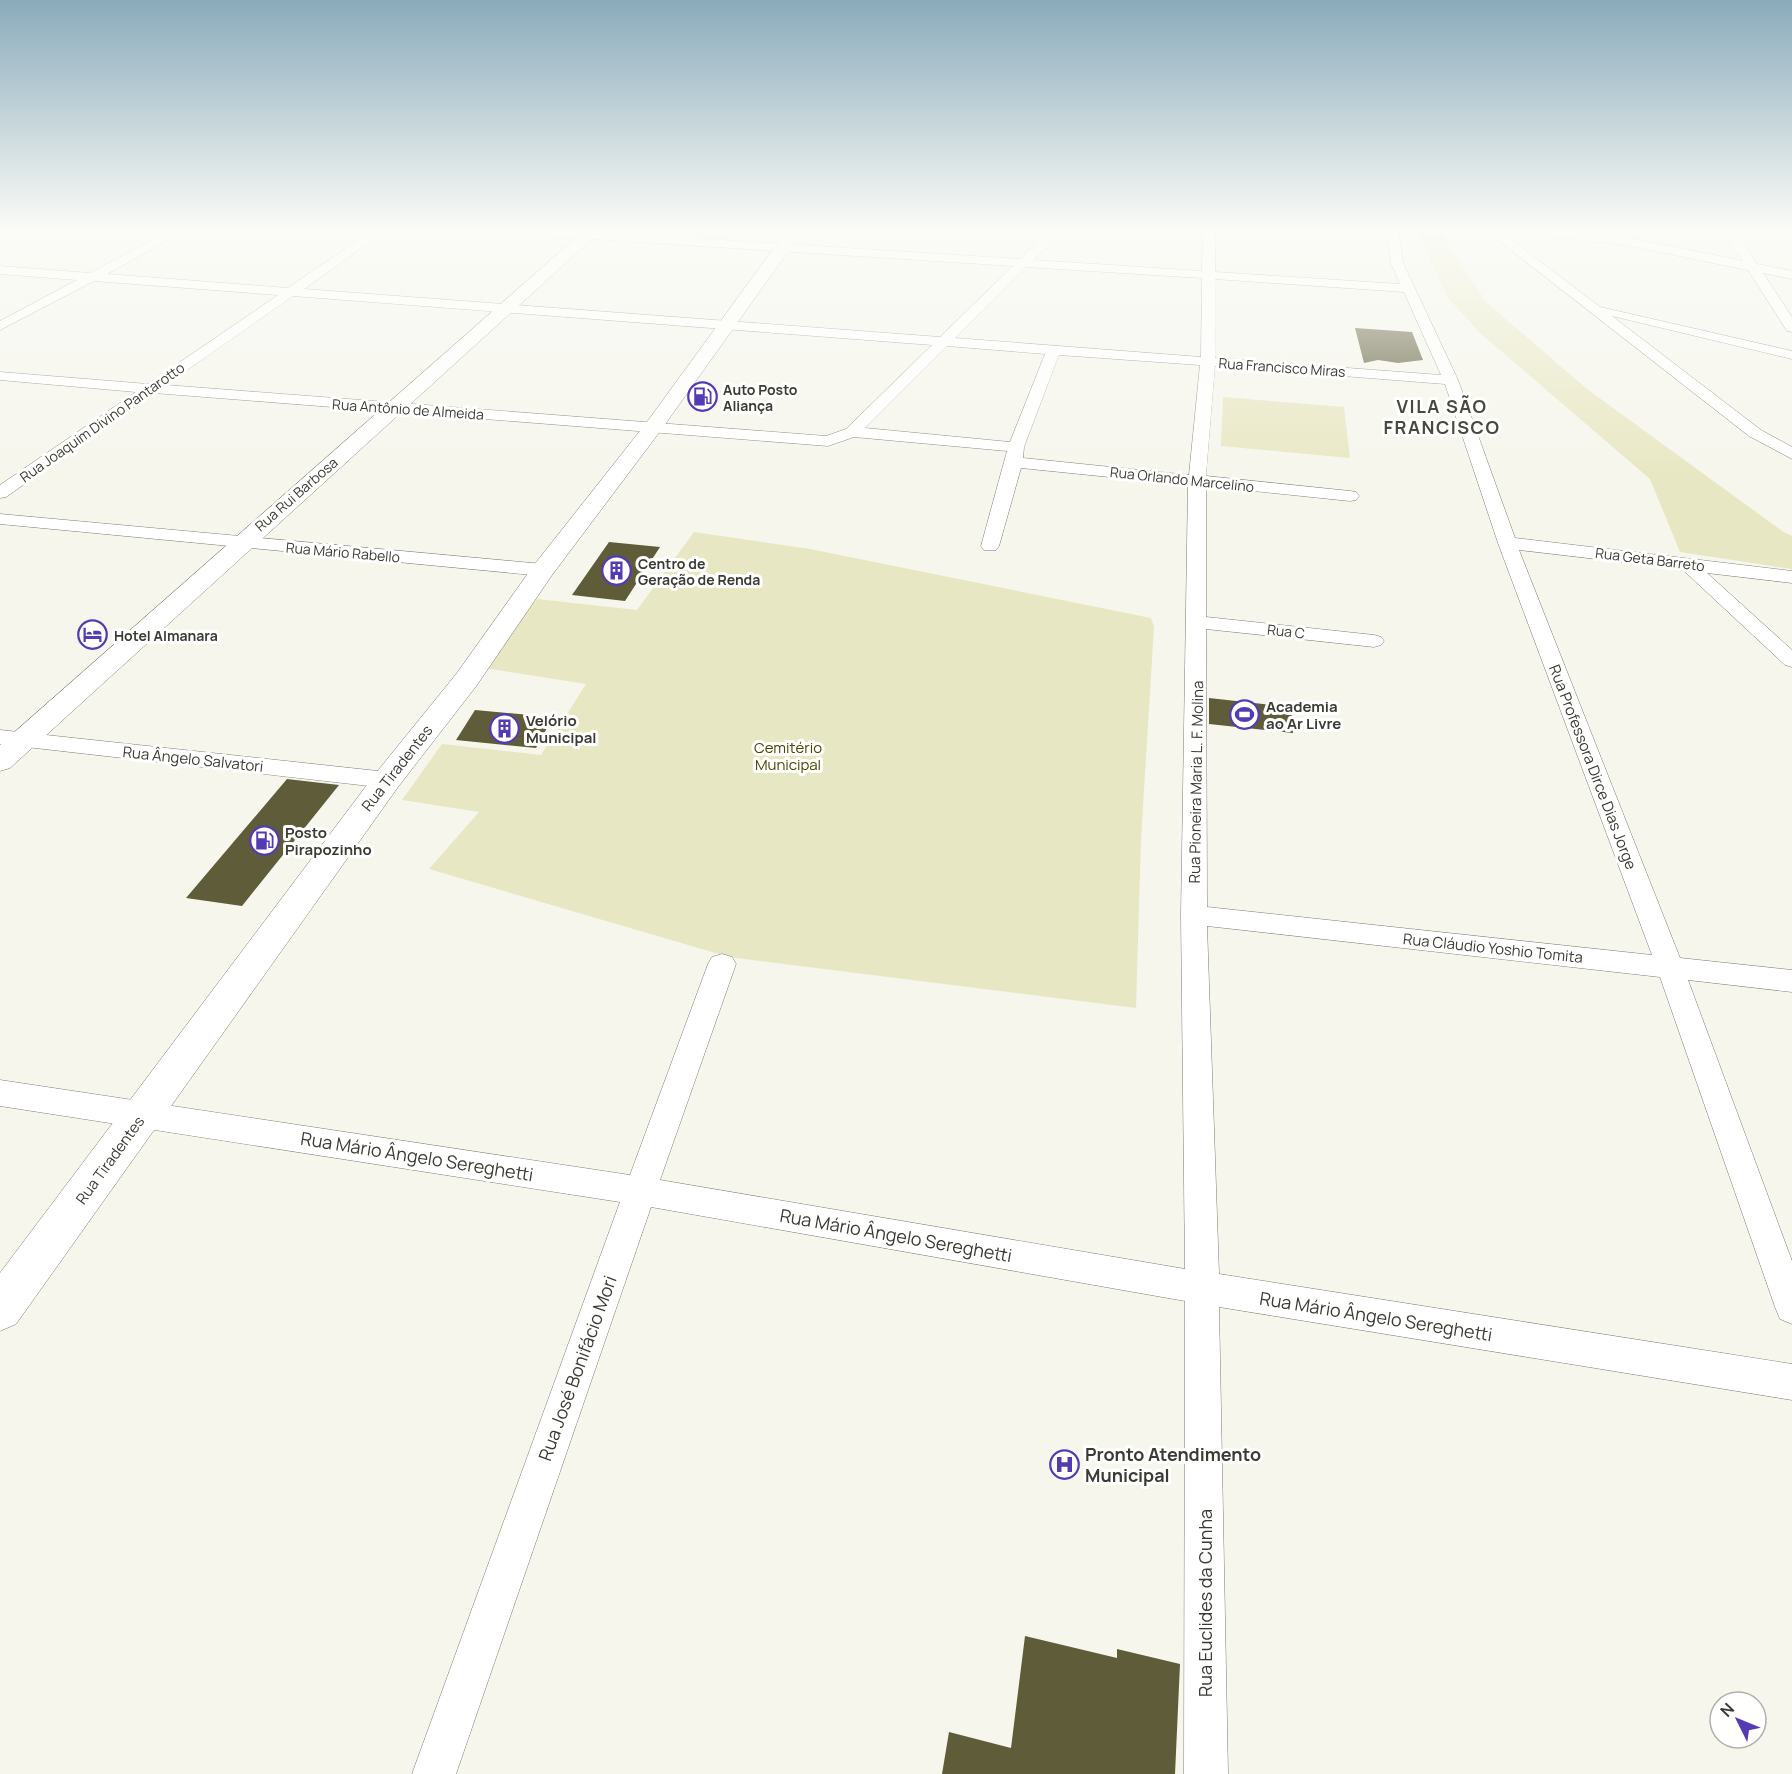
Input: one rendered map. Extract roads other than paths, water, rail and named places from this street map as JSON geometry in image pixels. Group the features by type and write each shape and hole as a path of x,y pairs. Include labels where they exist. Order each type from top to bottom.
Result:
{"main road":[{"name":"Rua Rui Barbosa","path":"0,761 241,543 503,312"},
{"name":"Rua Tiradentes","path":"0,1309 387,780 466,679 543,570 654,426 736,312"}],"street":[{"path":"0,326 26,312"},
{"name":"Rua Joaquim Divino Pantarotto","path":"0,493 262,312"},
{"name":"Rua Francisco Miras","path":"570,312 1451,380"},
{"path":"852,432 975,312"},
{"name":"Rua Pioneira Maria L. F. Molina","path":"1202,1288 1194,915 1197,481 1208,362 1209,312"},
{"name":"Rua Professora Dirce Dias Jorge","path":"1419,312 1451,380 1507,543 1670,967 1792,1307"},
{"path":"1599,312 1755,433 1792,454"},
{"path":"1610,312 1792,355"},
{"path":"1781,312 1792,328"},
{"path":"990,546 1015,454 1054,350"},
{"name":"Rua Antônio de Almeida","path":"0,376 393,409 654,426 817,441 838,439 852,432"},
{"path":"852,432 1015,454"},
{"name":"Rua Orlando Marcelino","path":"1015,454 1197,481 1350,496"},
{"name":"Rua Mário Rabello","path":"0,519 543,570"},
{"name":"Rua Geta Barreto","path":"1507,543 1792,577"},
{"path":"1687,564 1792,661"},
{"name":"Rua C","path":"1197,622 1374,641"},
{"name":"Rua Ângelo Salvatori","path":"0,737 387,780"},
{"name":"Rua Cláudio Yoshio Tomita","path":"1194,915 1792,981"},
{"name":"Rua José Bonifácio Mori","path":"434,1774 722,964"},
{"name":"Rua Mário Ângelo Sereghetti","path":"0,1093 144,1113 641,1191 1202,1288 1792,1382"},
{"name":"Rua Euclides da Cunha","path":"1202,1288 1206,1774"}],"place":[{"name":"Auto Posto Aliança","path":"702,397"},
{"name":"Centro de Geração de Renda","path":"617,571"},
{"name":"Hotel Almanara","path":"93,635"},
{"name":"Academia ao Ar Livre","path":"1245,715"},
{"name":"Velório Municipal","path":"505,729"},
{"name":"Posto Pirapozinho","path":"264,841"},
{"name":"Pronto Atendimento Municipal","path":"1064,1464"}],"district":[{"name":"VILA SÃO FRANCISCO","path":"1442,416"}],"park label":[{"name":"Cemitério Municipal","path":"788,756"}]}
